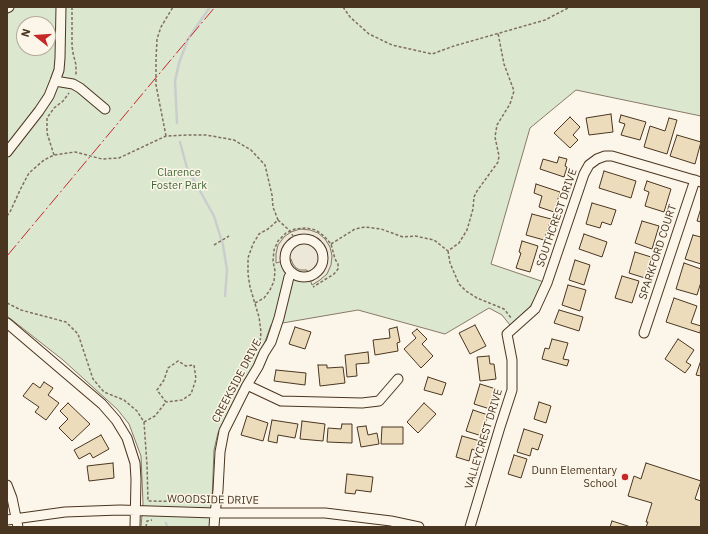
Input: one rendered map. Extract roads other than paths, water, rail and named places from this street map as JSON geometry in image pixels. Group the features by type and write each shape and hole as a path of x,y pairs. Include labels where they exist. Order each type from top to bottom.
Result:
{"street":[{"path":"7,152 49,96 55,81 59,70 60,58 61,7"},
{"path":"55,81 73,84 105,109"},
{"name":"SOUTHCREST DRIVE","path":"507,334 535,309 547,283 584,174 589,165 597,159 605,156 612,156 698,181"},
{"name":"SPARKFORD COURT","path":"644,333 698,181"},
{"path":"305,240 313,242 320,249 322,259 319,268 312,275 307,277 297,276 292,273 286,265 285,255 289,246 296,241 305,240"},
{"name":"CREEKSIDE DRIVE","path":"214,527 220,452 224,431 271,342 289,277 292,273"},
{"path":"7,323 102,404 116,420 127,438 135,462 135,527"},
{"name":"VALLEYCREST DRIVE","path":"470,527 512,390 512,360 507,334"},
{"path":"247,385 281,402 362,403 379,401 398,379"},
{"path":"7,485 18,523"},
{"name":"WOODSIDE DRIVE","path":"7,520 18,523 65,512 120,510 215,513 324,513 391,521 419,527"}],"waterway":[{"path":"177,123 175,81 179,63 188,39 210,7"},
{"path":"180,142 187,168 214,216 223,245 227,270 225,296"},
{"path":"166,523 167,527"}],"place":[{"name":"Dunn Elementary School","path":"625,477"}],"park label":[{"name":"Clarence Foster Park","path":"179,179"}]}
